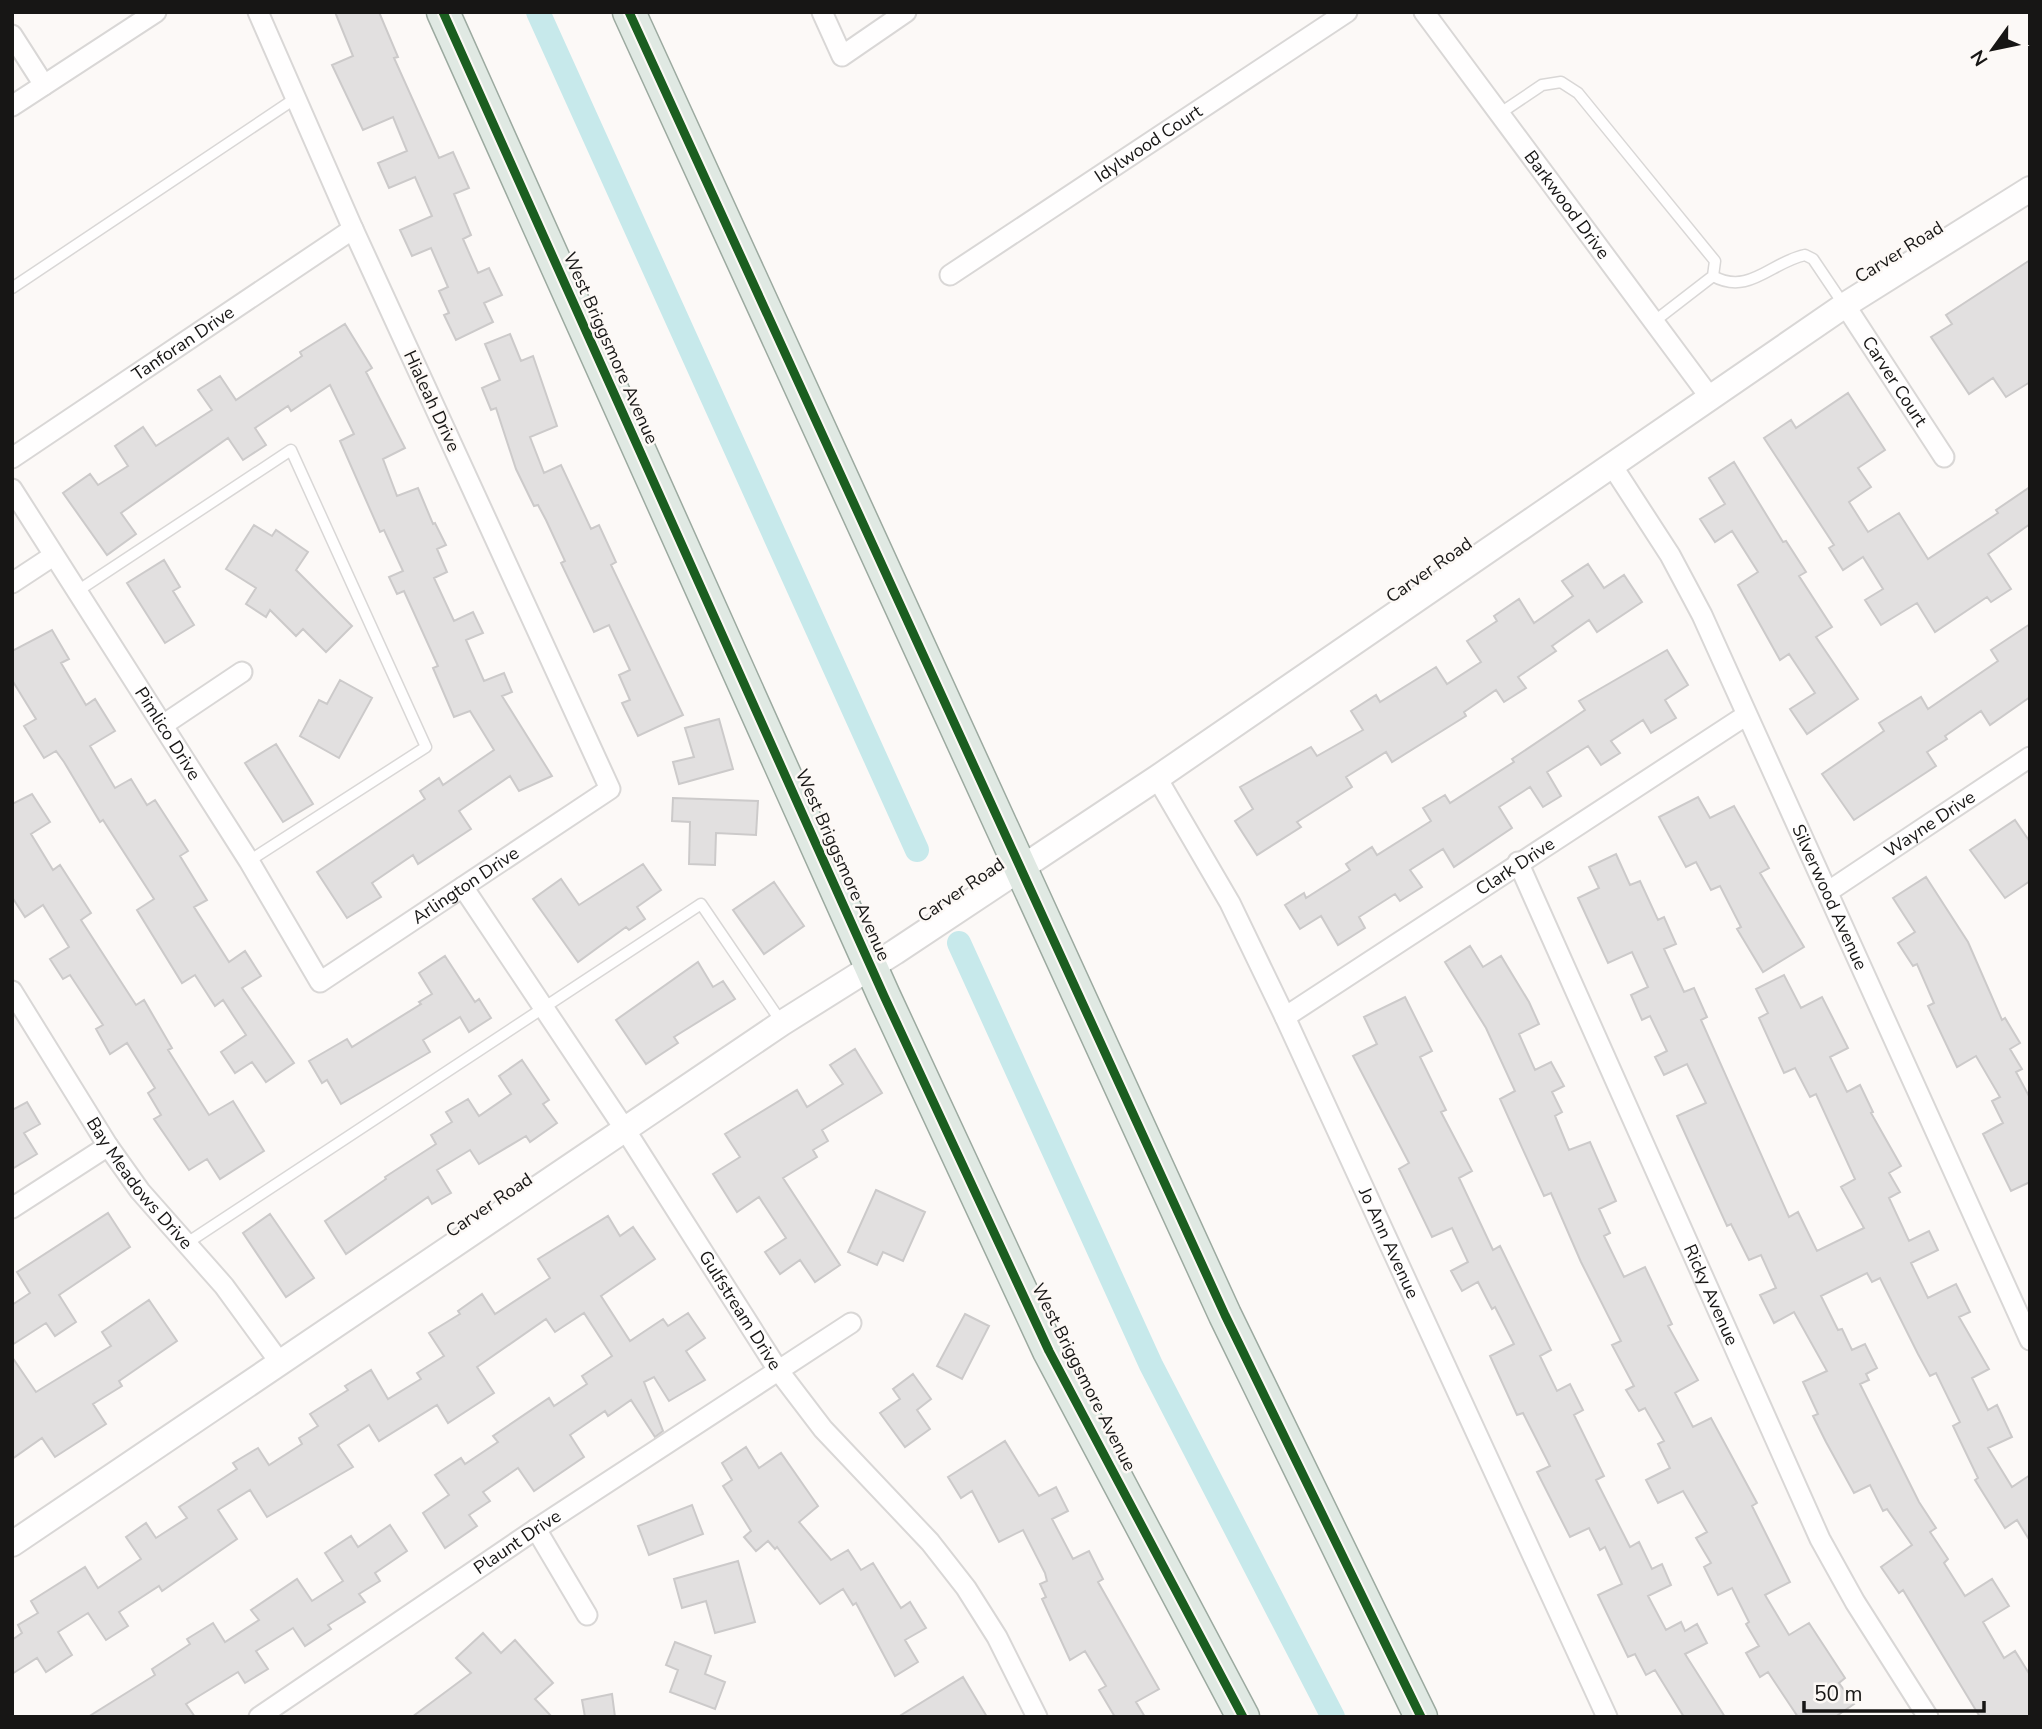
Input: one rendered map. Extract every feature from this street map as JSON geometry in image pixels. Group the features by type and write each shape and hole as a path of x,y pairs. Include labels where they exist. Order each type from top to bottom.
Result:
{"main road":[{"name":"West Briggsmore Avenue","path":"443,12 872,966 1049,1351 1243,1717"},
{"path":"629,12 1225,1315 1421,1717"}],"street":[{"path":"12,106 156,12"},
{"name":"Hialeah Drive","path":"258,12 353,229 610,789"},
{"path":"822,12 842,56 906,12"},
{"name":"Idylwood Court","path":"950,275 1347,12"},
{"name":"Barkwood Drive","path":"1424,12 1498,114 1656,320 1709,396"},
{"path":"12,35 44,85"},
{"name":"Carver Road","path":"12,1544 782,1023 1157,778 1844,305 2030,189"},
{"name":"Tanforan Drive","path":"12,458 353,229"},
{"name":"Carver Court","path":"1844,305 1944,457"},
{"name":"Silverwood Avenue","path":"1611,464 1670,555 1702,615 1745,716 1829,891 2030,1340"},
{"name":"Pimlico Drive","path":"12,489 249,861 320,982"},
{"path":"12,583 53,556"},
{"path":"163,725 242,672"},
{"name":"Clark Drive","path":"1285,1017 1518,862 1745,716"},
{"name":"Wayne Drive","path":"1829,891 2030,757"},
{"name":"Jo Ann Avenue","path":"1157,778 1230,904 1285,1017 1607,1717"},
{"name":"Arlington Drive","path":"320,982 610,789"},
{"name":"Ricky Avenue","path":"1518,862 1820,1539 1855,1601 1928,1717"},
{"name":"Gulfstream Drive","path":"463,887 626,1131 778,1370 823,1429 930,1542 966,1588 997,1637 1037,1717"},
{"name":"Bay Meadows Drive","path":"12,991 139,1191 224,1286 281,1364"},
{"path":"12,1208 108,1146"},
{"name":"Plaunt Drive","path":"258,1717 536,1529 851,1323"},
{"path":"536,1529 587,1615"}],"lane":[{"path":"1498,114 1542,85 1561,82 1578,93 1715,261 1713,276 1656,320"},
{"path":"12,288 296,98"},
{"path":"1713,276 1725,283 1740,284 1805,255 1813,259 1844,305"},
{"path":"76,592 290,450 426,747 249,861"},
{"path":"187,1243 701,904 782,1023"}],"building":[{"path":"335,12 379,12 398,57 394,58 439,158 453,152 469,188 454,194 471,235 463,239 478,273 489,268 502,295 484,303 493,322 456,340 444,315 449,313 439,291 448,287 431,248 412,256 400,230 432,216 415,177 389,188 378,163 407,151 393,117 363,130 332,65 353,56"},
{"path":"2030,260 2030,382 2006,397 1993,378 1969,394 1931,337 1952,324 1946,315"},
{"path":"345,324 372,368 366,372 405,448 383,459 397,496 418,488 433,524 435,523 446,545 437,549 447,572 434,578 454,621 473,612 483,633 466,640 484,681 504,673 512,692 502,696 552,776 519,791 510,776 459,811 471,829 418,864 413,855 372,883 381,897 347,918 317,872 425,799 420,791 439,778 443,785 494,750 470,711 454,717 433,668 438,666 404,591 397,594 389,577 403,571 384,530 380,532 340,441 354,434 330,385 291,411 288,406 255,428 266,445 243,460 228,438 121,513 136,534 107,555 63,493 90,474 98,485 128,466 115,446 143,427 156,446 212,410 198,390 220,376 236,400 302,356 300,352"},
{"path":"510,334 521,361 533,356 557,426 530,437 544,473 561,465 591,529 599,525 616,562 611,565 683,715 638,736 622,703 630,700 619,675 630,670 609,625 594,632 561,563 565,561 546,520 538,505 534,506 516,469 496,408 491,410 482,388 500,380 485,344"},
{"path":"1848,393 1885,450 1858,468 1871,487 1849,502 1868,532 1899,513 1928,559 1998,513 1996,510 2030,487 2030,524 1988,554 2011,589 1991,602 1987,597 1935,632 1917,603 1881,625 1865,600 1883,589 1863,557 1843,570 1829,548 1834,545 1764,438 1791,420 1796,428"},
{"path":"1734,462 1783,542 1786,541 1806,572 1799,576 1832,627 1816,637 1858,699 1807,734 1790,709 1815,693 1789,654 1780,660 1738,585 1758,572 1732,531 1715,542 1700,519 1725,504 1709,478"},
{"path":"254,525 272,536 276,530 308,552 296,570 352,626 326,652 303,629 296,636 270,610 266,617 246,604 256,588 226,569"},
{"path":"164,560 180,587 173,591 194,625 165,643 127,583"},
{"path":"1588,564 1604,588 1624,575 1642,602 1597,632 1589,620 1552,646 1556,651 1518,677 1526,688 1504,702 1496,690 1464,712 1466,716 1392,762 1386,752 1346,777 1352,787 1297,822 1301,827 1257,855 1235,821 1253,809 1240,787 1311,747 1317,756 1363,730 1351,711 1376,695 1380,702 1436,667 1447,684 1481,662 1467,641 1497,621 1494,616 1519,599 1534,623 1573,596 1562,581"},
{"path":"2030,624 2030,697 1990,725 1981,711 1945,736 1947,739 1927,752 1936,766 1854,820 1822,774 1884,731 1879,723 1921,697 1928,709 1998,661 1991,650"},
{"path":"52,630 69,659 61,663 86,705 95,699 115,731 90,746 115,788 131,779 147,805 155,800 188,851 180,856 207,900 194,907 229,962 245,951 261,976 242,988 294,1063 266,1082 252,1062 235,1073 221,1052 246,1035 223,1000 215,1006 195,975 182,983 137,910 154,899 103,820 100,822 56,751 44,758 24,726 36,719 12,680 12,651"},
{"path":"1667,650 1688,685 1665,700 1676,718 1651,733 1643,720 1611,741 1620,753 1601,765 1588,746 1547,772 1561,796 1543,807 1530,787 1499,807 1512,828 1454,867 1443,849 1410,870 1422,887 1400,901 1395,894 1359,917 1365,928 1338,945 1321,916 1300,929 1285,905 1304,893 1306,898 1350,870 1346,864 1372,847 1377,855 1431,821 1423,808 1445,795 1450,803 1514,762 1512,759 1585,710 1579,701"},
{"path":"340,680 372,698 339,758 300,736 319,700 327,704"},
{"path":"719,719 733,769 679,784 673,762 694,757 685,728"},
{"path":"276,744 313,804 283,822 245,763"},
{"path":"32,794 50,822 31,834 53,870 60,865 91,913 81,920 136,1005 144,1000 172,1048 168,1050 209,1115 233,1101 264,1151 220,1179 207,1159 189,1170 154,1119 161,1115 148,1093 155,1088 127,1043 110,1054 96,1029 103,1025 70,975 63,979 50,959 69,947 43,905 25,917 12,897 12,804"},
{"path":"1698,797 1710,818 1734,806 1769,868 1760,873 1804,947 1763,972 1737,929 1741,927 1720,886 1711,890 1696,862 1686,867 1659,817"},
{"path":"673,798 758,801 756,835 716,833 715,865 689,864 690,822 672,821"},
{"path":"2015,820 2030,842 2030,881 2005,898 1970,850"},
{"path":"1616,854 1630,885 1640,881 1658,920 1664,917 1676,944 1664,949 1684,992 1694,988 1707,1017 1701,1020 1789,1217 1798,1212 1817,1251 1864,1228 1841,1187 1855,1179 1816,1094 1810,1097 1795,1068 1784,1073 1759,1018 1768,1013 1756,989 1784,975 1801,1008 1822,997 1848,1048 1830,1057 1847,1092 1860,1085 1873,1112 1871,1113 1901,1166 1889,1173 1900,1192 1889,1198 1909,1241 1929,1231 1938,1250 1911,1263 1928,1298 1956,1284 1970,1312 1959,1317 1989,1369 1972,1378 1988,1410 1997,1405 2012,1437 1988,1448 2012,1487 2030,1475 2030,1541 2017,1520 2005,1528 1975,1480 1978,1478 1953,1426 1960,1422 1936,1373 1930,1376 1880,1278 1872,1282 1867,1273 1821,1296 1838,1330 1842,1329 1852,1350 1865,1344 1877,1368 1866,1374 1869,1380 1860,1384 1919,1502 1936,1528 1930,1532 1948,1559 1944,1563 1965,1596 1992,1579 2009,1606 1983,1622 2004,1658 2015,1651 2030,1675 2030,1717 1980,1717 1903,1590 1899,1593 1881,1567 1912,1545 1887,1509 1883,1511 1870,1485 1854,1493 1826,1442 1813,1416 1818,1414 1803,1382 1827,1371 1794,1312 1774,1323 1760,1295 1776,1288 1761,1255 1749,1260 1731,1224 1727,1226 1677,1116 1706,1103 1687,1064 1664,1075 1655,1057 1667,1051 1650,1016 1642,1020 1631,995 1648,987 1632,952 1608,963 1578,898 1599,888 1589,867"},
{"path":"643,864 661,890 637,907 645,919 629,930 626,927 578,962 533,899 561,879 579,905"},
{"path":"1926,877 1968,942 2002,1020 2005,1018 2020,1043 2010,1049 2022,1069 2016,1072 2030,1098 2030,1182 2011,1191 1983,1134 2003,1123 1992,1101 2000,1097 1976,1056 1957,1067 1928,1006 1934,1003 1917,964 1913,966 1898,943 1915,932 1893,898"},
{"path":"774,882 804,926 764,954 733,910"},
{"path":"1470,946 1483,967 1501,956 1529,1002 1539,1024 1519,1034 1535,1070 1551,1062 1564,1086 1552,1092 1562,1112 1555,1116 1569,1150 1590,1142 1616,1201 1599,1209 1610,1233 1604,1236 1624,1277 1645,1267 1672,1324 1668,1326 1698,1380 1675,1393 1693,1427 1711,1418 1757,1503 1752,1506 1790,1582 1765,1595 1789,1635 1809,1623 1845,1678 1839,1683 1854,1704 1835,1717 1798,1717 1768,1672 1760,1677 1746,1653 1759,1646 1746,1624 1749,1622 1732,1588 1718,1595 1704,1567 1711,1563 1696,1538 1707,1532 1683,1491 1658,1503 1646,1480 1670,1468 1658,1444 1664,1441 1645,1408 1639,1411 1626,1390 1634,1386 1612,1345 1621,1341 1581,1262 1551,1193 1544,1196 1500,1099 1515,1091 1486,1028 1445,962"},
{"path":"445,956 475,1002 479,999 491,1018 469,1032 460,1017 423,1040 430,1052 341,1104 327,1080 322,1083 309,1061 347,1039 352,1047 421,1004 419,1002 432,994 419,973"},
{"path":"698,962 713,987 723,981 735,999 674,1037 678,1043 646,1064 616,1020"},
{"path":"1405,997 1432,1051 1420,1057 1446,1110 1441,1112 1472,1171 1459,1178 1493,1250 1500,1246 1551,1350 1540,1356 1557,1391 1570,1384 1583,1410 1574,1415 1604,1476 1596,1480 1630,1547 1639,1542 1652,1569 1662,1564 1671,1585 1648,1596 1666,1630 1681,1622 1685,1631 1697,1624 1707,1643 1685,1654 1725,1717 1684,1717 1655,1670 1646,1675 1635,1654 1628,1657 1598,1595 1622,1584 1605,1547 1600,1550 1589,1528 1570,1537 1537,1472 1550,1466 1523,1413 1517,1415 1490,1356 1514,1344 1495,1307 1492,1309 1478,1282 1462,1291 1451,1271 1468,1262 1452,1228 1432,1237 1399,1169 1409,1163 1353,1056 1377,1044 1364,1017"},
{"path":"855,1049 882,1093 822,1130 828,1141 813,1150 817,1157 783,1178 840,1265 815,1282 800,1260 780,1274 765,1252 786,1238 759,1197 737,1212 713,1174 740,1157 725,1134 797,1090 807,1107 843,1084 830,1065"},
{"path":"522,1060 549,1100 543,1104 557,1123 530,1142 526,1136 479,1164 470,1150 437,1170 451,1193 432,1204 428,1197 346,1254 325,1221 436,1144 431,1135 452,1122 446,1112 468,1099 479,1116 511,1094 499,1076"},
{"path":"27,1102 40,1124 24,1133 37,1154 12,1169 12,1110"},
{"path":"876,1190 925,1212 903,1261 883,1252 877,1265 848,1252"},
{"path":"108,1213 130,1247 59,1295 76,1322 55,1336 46,1323 12,1345 12,1305 30,1293 17,1272"},
{"path":"270,1214 314,1278 286,1297 243,1233"},
{"path":"608,1216 620,1236 633,1227 655,1259 601,1296 630,1341 663,1319 668,1326 688,1313 705,1338 686,1351 705,1380 669,1401 654,1377 644,1382 663,1431 655,1437 631,1400 608,1416 605,1411 570,1435 584,1457 534,1491 518,1468 483,1492 490,1501 469,1515 477,1526 445,1548 423,1513 449,1495 435,1475 461,1458 465,1464 498,1442 493,1436 549,1398 554,1406 587,1384 582,1376 612,1356 584,1313 555,1332 546,1319 477,1367 494,1393 448,1423 437,1405 379,1441 369,1425 338,1445 353,1467 267,1517 250,1490 218,1510 237,1539 162,1591 159,1586 119,1612 128,1626 106,1640 88,1613 58,1632 72,1655 46,1672 37,1658 12,1674 12,1640 22,1633 18,1625 38,1613 31,1601 85,1567 98,1588 141,1559 126,1537 146,1523 156,1538 187,1518 179,1507 237,1469 233,1463 258,1448 269,1465 302,1444 299,1438 318,1426 310,1414 348,1390 345,1386 371,1370 388,1399 421,1379 417,1373 444,1356 429,1333 460,1314 458,1311 482,1294 495,1314 550,1278 538,1259"},
{"path":"149,1300 177,1341 119,1381 122,1386 93,1404 106,1424 55,1457 42,1438 12,1459 12,1357 36,1392 111,1346 102,1332"},
{"path":"965,1314 989,1326 962,1379 937,1366"},
{"path":"913,1374 931,1399 917,1410 930,1429 905,1447 880,1413 900,1399 893,1389"},
{"path":"1005,1441 1039,1496 1056,1487 1068,1511 1052,1519 1073,1559 1089,1551 1103,1579 1098,1582 1159,1689 1136,1702 1145,1717 1115,1717 1099,1690 1106,1686 1085,1651 1070,1660 1042,1599 1046,1597 1040,1584 1047,1581 1045,1573 1023,1530 999,1542 972,1491 961,1498 948,1477"},
{"path":"746,1447 759,1468 781,1453 818,1506 799,1522 831,1560 848,1550 861,1570 873,1563 901,1608 910,1602 926,1628 905,1640 918,1662 895,1676 856,1603 853,1605 843,1589 820,1604 777,1547 775,1549 768,1541 756,1551 744,1537 751,1531 723,1486 732,1480 722,1463"},
{"path":"692,1505 703,1534 649,1555 638,1526"},
{"path":"390,1525 407,1551 375,1573 380,1581 359,1594 365,1602 328,1625 331,1629 305,1646 293,1628 256,1651 268,1669 245,1683 238,1672 186,1704 195,1717 88,1717 155,1675 152,1669 190,1644 187,1639 213,1623 225,1642 259,1620 251,1610 297,1579 312,1601 343,1581 325,1553 351,1536 358,1547"},
{"path":"738,1561 755,1622 715,1633 706,1601 682,1608 674,1579"},
{"path":"483,1633 501,1653 515,1640 553,1683 535,1699 552,1717 412,1717 471,1673 456,1658"},
{"path":"675,1642 711,1656 705,1674 725,1682 715,1709 670,1692 678,1670 666,1665"},
{"path":"963,1677 987,1717 898,1717"},
{"path":"612,1694 615,1717 585,1717 582,1700"}],"waterway":[{"path":"538,12 917,850"},
{"path":"959,943 1151,1365 1333,1717"}],"cycle path":[{"path":"443,12 884,996 1049,1351 1243,1717"},
{"path":"629,12 1225,1315 1421,1717"}]}
